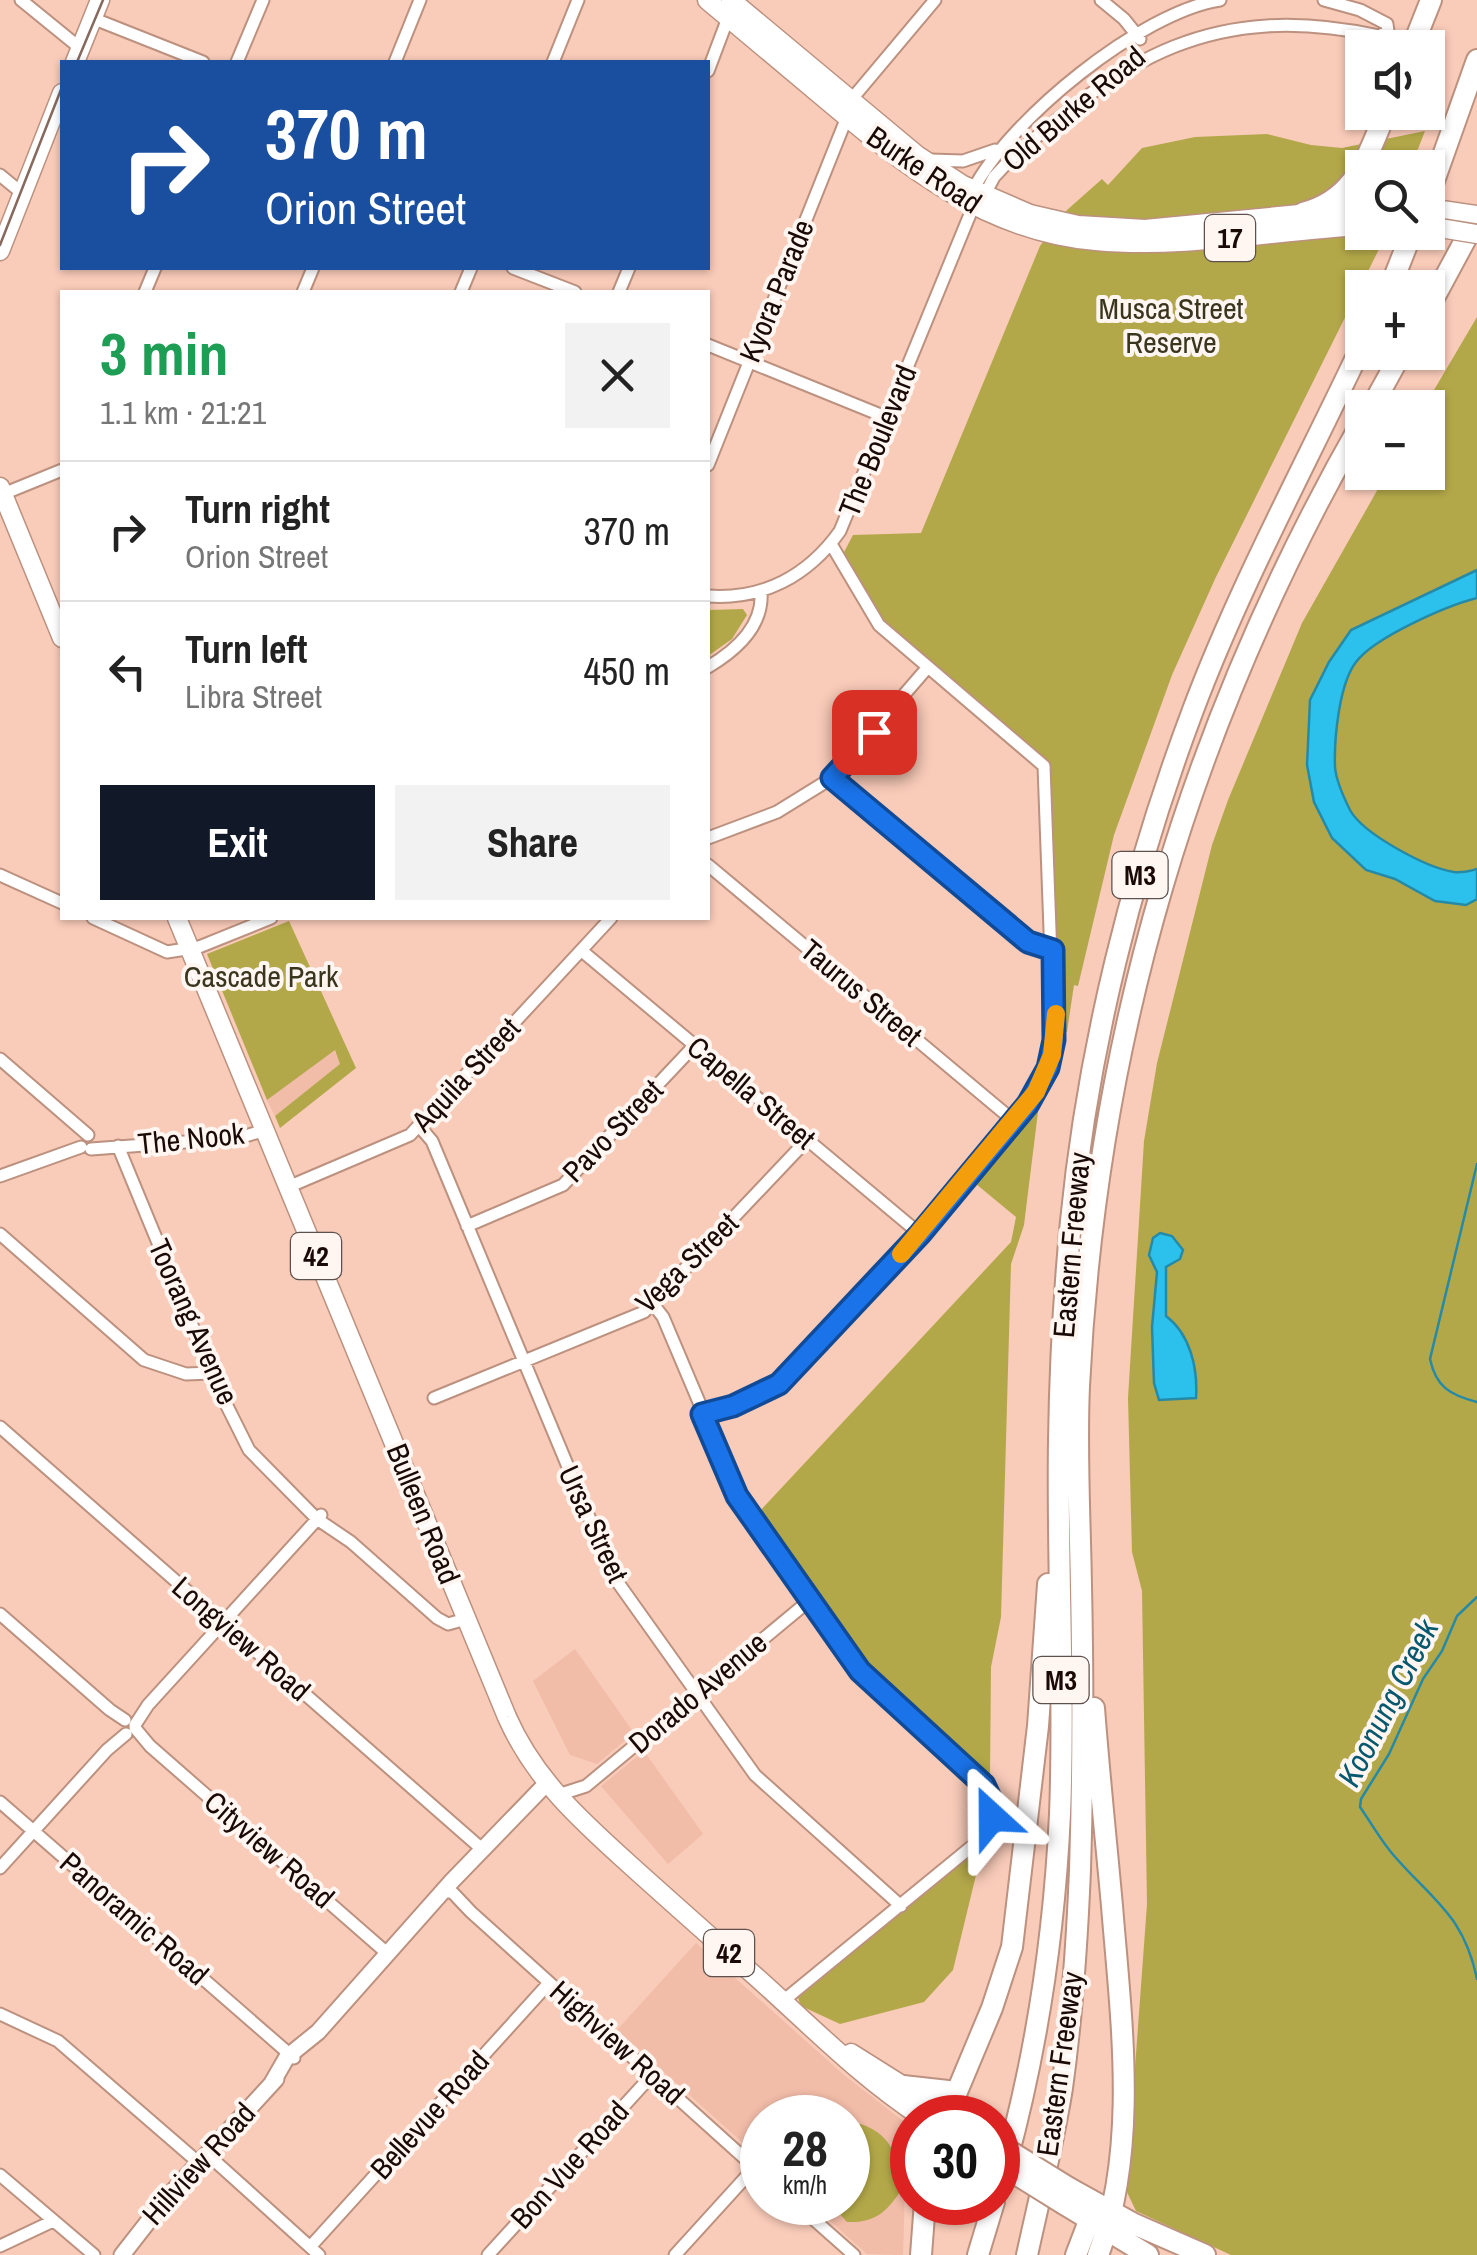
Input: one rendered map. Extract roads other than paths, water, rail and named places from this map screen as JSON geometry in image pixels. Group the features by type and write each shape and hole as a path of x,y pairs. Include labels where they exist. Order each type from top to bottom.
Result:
{"highway":[{"path":"1419,30 1431,0"},
{"path":"1445,150 1477,60"},
{"path":"1304,213 1321,208 1345,190"},
{"path":"1445,277 1477,216"},
{"name":"Eastern Freeway","path":"1020,2104 1044,1966 1057,1856 1061,1356 1072,1216 1097,1043 1124,926 1210,667 1350,370"},
{"name":"Eastern Freeway","path":"1027,2255 1062,2089 1074,1975 1080,1852 1082,1627 1079,1391 1090,1251 1106,1133 1142,955 1188,802 1223,704 1284,569 1345,454"},
{"path":"956,2095 992,2008 1014,1935 1038,1726 1059,1443"},
{"path":"1082,1627 1092,1690 1121,1994 1123,2097 1110,2222 1098,2255"},
{"path":"903,2086 957,2092"},
{"path":"1020,2161 1066,2196 1089,2220 1110,2222 1199,2252"},
{"path":"1020,2174 1110,2222 1148,2255"},
{"path":"1076,2255 1089,2220"},
{"path":"917,2225 919,2255"},
{"path":"919,2255 922,2225"},
{"path":"978,2255 987,2225"}],"main road":[{"path":"77,55 100,0"},
{"name":"Burke Road","path":"707,0 734,6 925,178 977,198 1098,234 1188,241 1345,227"},
{"path":"0,251 60,98"},
{"name":"Burke Road","path":"849,109 977,198"},
{"name":"Burke Road","path":"1098,234 1345,210"},
{"path":"1445,211 1477,216"},
{"path":"1445,229 1477,234"},
{"path":"2,490 60,633"},
{"name":"Bulleen Road","path":"178,920 515,1734 552,1790 574,1814 839,2055 891,2095"},
{"name":"Bulleen Road","path":"802,2018 917,2095"}],"street":[{"path":"22,0 77,55"},
{"path":"239,60 263,0"},
{"path":"396,60 420,0"},
{"path":"554,60 578,0"},
{"name":"Kyora Parade","path":"710,461 849,109 934,0"},
{"path":"1101,0 1146,46"},
{"name":"Old Burke Road","path":"922,158 963,162 1001,147 1090,67 1136,33 1180,11 1220,0"},
{"path":"1289,12 1338,20 1379,36 1388,31 1384,20 1342,2 1324,0"},
{"path":"1338,20 1342,2"},
{"path":"710,66 734,6"},
{"path":"92,18 199,60"},
{"name":"Old Burke Road","path":"977,198 1007,163 1114,68 1178,30"},
{"name":"Old Burke Road","path":"977,198 1001,147"},
{"path":"0,175 22,194"},
{"name":"The Boulevard","path":"710,596 761,591 800,572 830,544 847,520 977,198"},
{"path":"518,270 570,290"},
{"path":"710,346 888,418"},
{"path":"2,490 60,471"},
{"path":"704,1418 774,1388 920,1234 1015,1122 1036,1092 1052,1055 1056,1027 1046,776 1042,762 874,620 830,544"},
{"path":"710,666 743,641 760,610 761,591"},
{"path":"710,837 776,812 832,778 928,667"},
{"path":"832,778 1028,942 1053,950"},
{"path":"0,862 16,880"},
{"name":"Taurus Street","path":"710,867 1015,1122"},
{"path":"0,875 60,902"},
{"path":"97,920 159,950 199,947 265,920"},
{"name":"Aquila Street","path":"288,1187 401,1140 418,1126 609,920"},
{"name":"Capella Street","path":"582,951 920,1234"},
{"name":"Pavo Street","path":"466,1226 563,1185 695,1045"},
{"path":"0,1058 71,1121 86,1142"},
{"name":"Ursa Street","path":"418,1126 430,1136 608,1568 755,1775 900,1906"},
{"name":"The Nook","path":"0,1176 86,1142 118,1146 239,1138 264,1130"},
{"name":"Vega Street","path":"434,1398 638,1314 652,1304 807,1140"},
{"name":"Toorang Avenue","path":"118,1146 212,1374 249,1450 319,1517 442,1622 451,1624 466,1619"},
{"path":"0,1234 144,1360 186,1374 212,1374"},
{"path":"652,1304 662,1316 737,1496 867,1679 984,1785 991,1800 992,1817 987,1832 975,1845 785,2003"},
{"name":"Longview Road","path":"0,1428 483,1850"},
{"path":"0,1868 319,1517"},
{"name":"Dorado Avenue","path":"574,1814 586,1786 810,1600"},
{"name":"Cityview Road","path":"0,1614 388,1954"},
{"name":"Dorado Avenue","path":"552,1790 586,1786"},
{"name":"Hillview Road","path":"123,2252 272,2083 291,2056 308,2047 424,1914 449,1893 483,1850 552,1790"},
{"name":"Panoramic Road","path":"0,1802 291,2056"},
{"name":"Highview Road","path":"449,1893 740,2154"},
{"name":"Bellevue Road","path":"314,2251 550,1983"},
{"path":"0,2014 58,2041 314,2251"},
{"name":"Bon Vue Road","path":"488,2255 652,2074"},
{"path":"0,2174 94,2255"},
{"path":"675,2255 740,2190"},
{"path":"0,2246 53,2221"},
{"path":"820,2225 854,2255"}],"water":[{"path":"1477,570 1477,598 1394,633 1356,662 1342,698 1335,755 1337,778 1345,800 1368,829 1428,864 1454,872 1477,869 1477,899 1466,905 1435,901 1395,879 1366,870 1332,838 1314,802 1307,765 1310,700 1351,630"},
{"path":"1160,1233 1172,1236 1183,1250 1180,1259 1166,1267 1166,1316 1181,1332 1191,1352 1196,1398 1159,1400 1154,1383 1152,1327 1157,1272 1149,1255 1153,1238"}],"waterway":[{"name":"Koonung Creek","path":"1477,1164 1430,1359 1436,1377 1446,1388 1477,1402"},
{"name":"Koonung Creek","path":"1477,1597 1457,1616 1360,1807 1391,1852 1456,1925 1477,1979"}],"tram line":[{"path":"78,60 103,0"},
{"path":"0,245 60,92"}],"park label":[{"name":"Musca Street Reserve","path":"1171,326"},
{"name":"Cascade Park","path":"261,977"}]}
